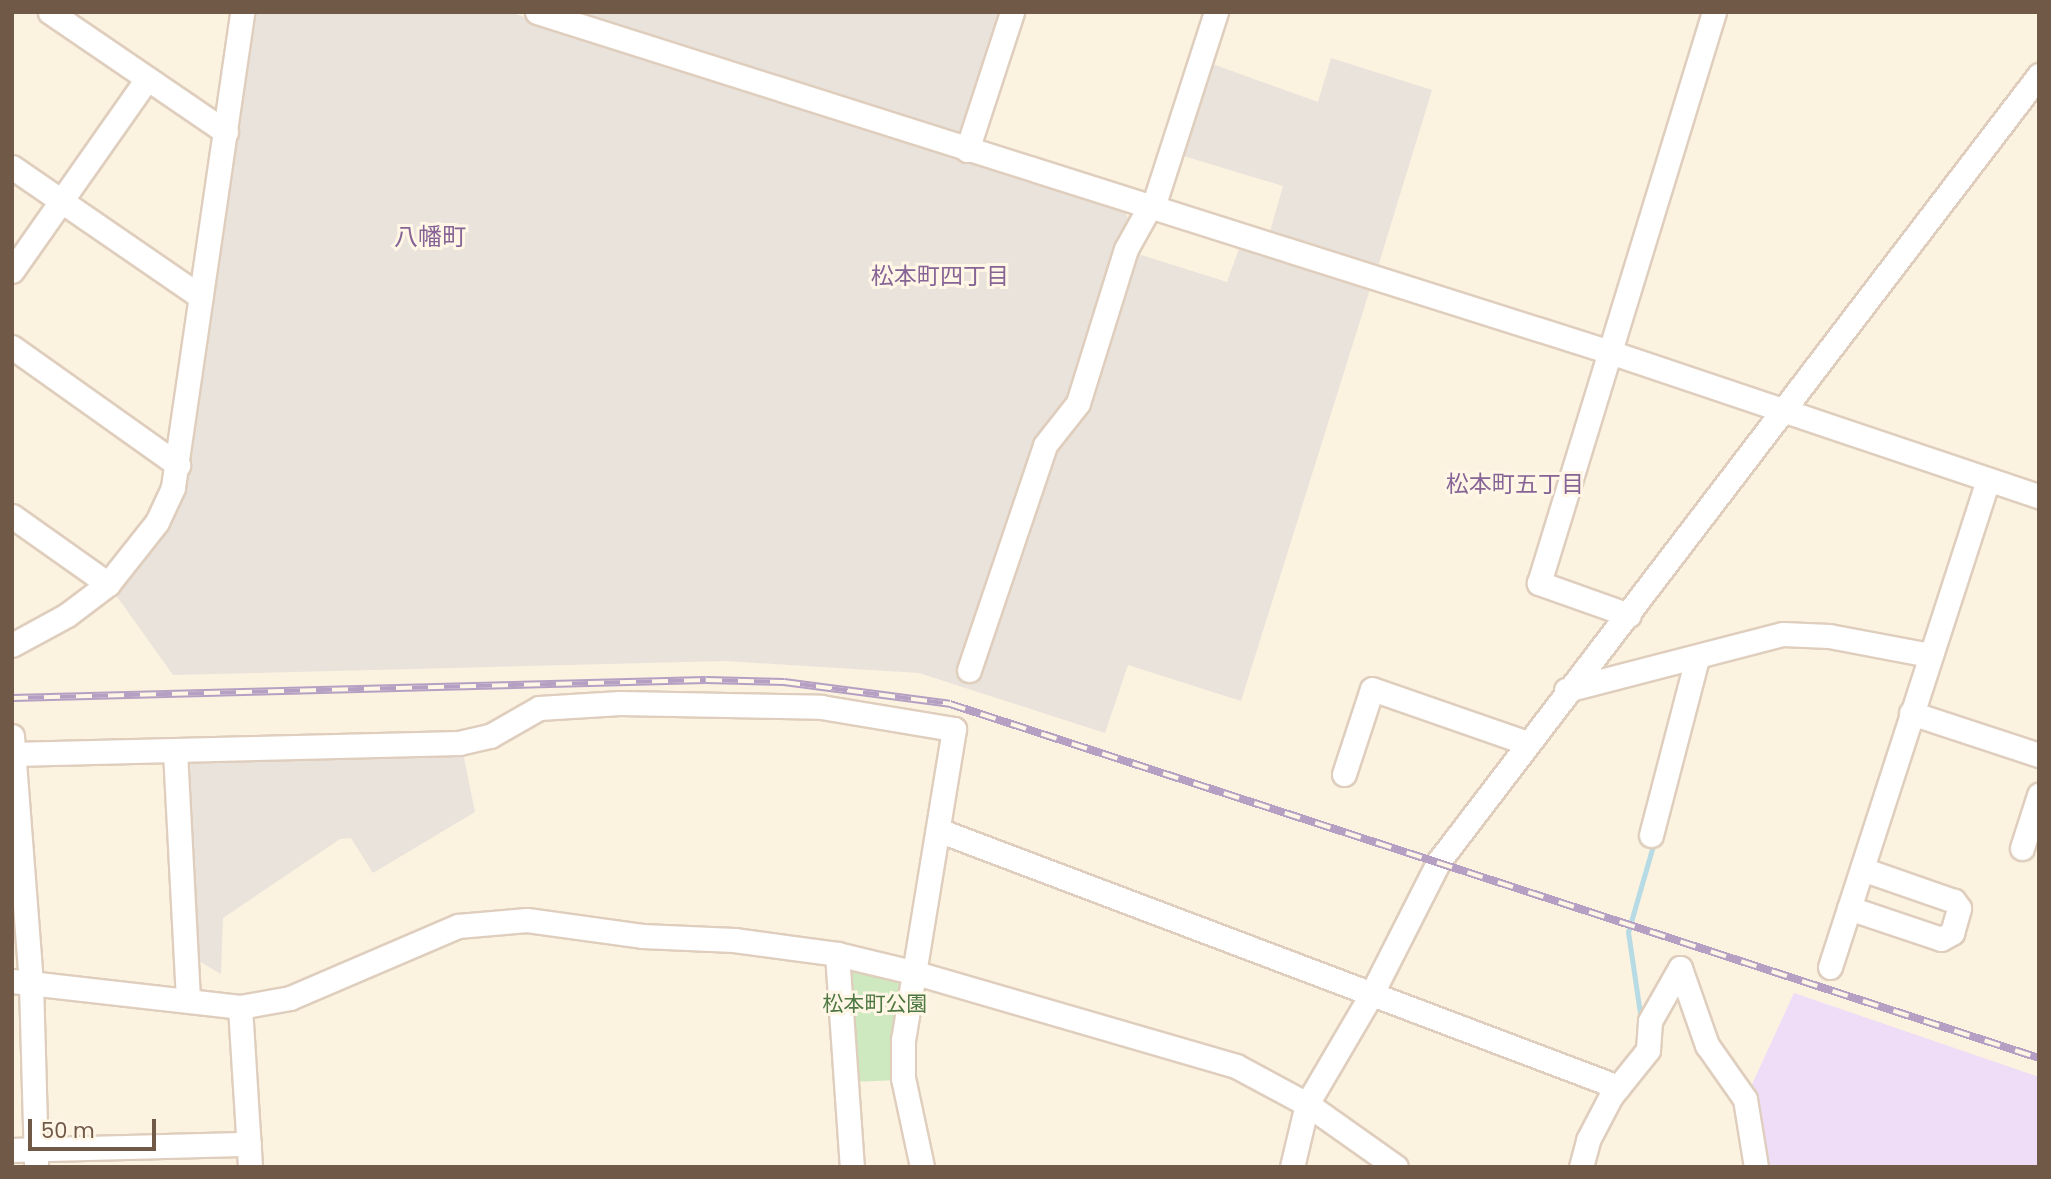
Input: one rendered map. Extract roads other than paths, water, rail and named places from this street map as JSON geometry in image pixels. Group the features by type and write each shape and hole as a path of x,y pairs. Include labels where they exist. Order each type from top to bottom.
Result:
{"street":[{"path":"50,12 226,132"},
{"path":"12,645 68,615 108,584 157,522 178,465 242,12"},
{"path":"537,12 1610,352 2039,496"},
{"path":"967,150 1012,12"},
{"path":"969,670 1045,446 1077,403 1126,250 1152,207 1216,12"},
{"path":"1629,615 1539,583 1714,12"},
{"path":"1292,1167 1307,1104 1372,993 1439,861 1566,690 1629,615 2039,75"},
{"path":"12,271 147,79"},
{"path":"12,167 201,297"},
{"path":"12,347 178,465"},
{"path":"1830,967 1988,480"},
{"path":"12,516 108,584"},
{"path":"1566,690 1783,634 1829,636 1930,655"},
{"path":"1651,835 1697,658"},
{"path":"1344,774 1372,689 1527,743"},
{"path":"36,1158 22,982 13,748 175,751 459,743 490,736 539,708 620,703 821,707 954,729 902,1059 922,1167"},
{"path":"1911,713 2039,755"},
{"path":"175,751 188,1000"},
{"path":"2022,848 2039,795"},
{"path":"939,830 1618,1087"},
{"path":"1849,908 1941,939 1952,933 1959,908 1954,901 1862,869"},
{"path":"22,982 240,1007 290,998 439,932 495,921 734,940 837,954 916,973 1236,1066 1307,1104 1396,1167"},
{"path":"837,954 852,1167"},
{"path":"1581,1167 1588,1140 1618,1087 1648,1050 1650,1021 1680,968 1707,1045 1745,1099 1756,1167"},
{"path":"12,1150 36,1158 250,1155 240,1007"}],"waterway":[{"path":"1641,1020 1628,932 1654,842"}],"railway":[{"path":"12,698 706,680 784,682 950,704 2039,1058"}],"district":[{"name":"八幡町","path":"430,237"},
{"name":"松本町四丁目","path":"940,276"},
{"name":"松本町五丁目","path":"1515,484"}],"park label":[{"name":"松本町公園","path":"875,1004"}]}
